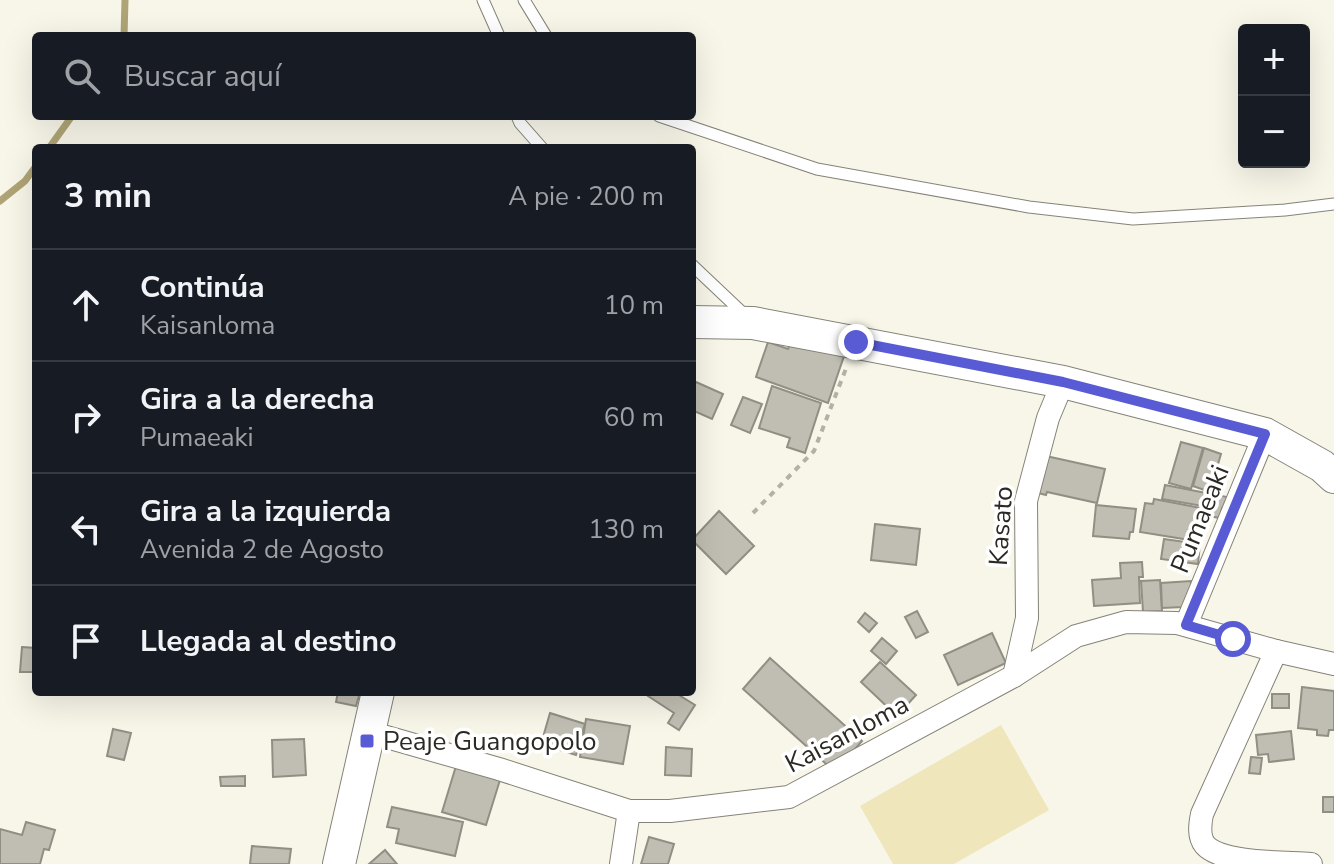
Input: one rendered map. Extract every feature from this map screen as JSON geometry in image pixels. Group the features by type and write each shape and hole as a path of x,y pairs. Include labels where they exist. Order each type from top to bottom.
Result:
{"main road":[{"path":"696,322 753,323 1063,382 1265,434 1322,466 1334,477"},
{"path":"339,864 377,696"}],"street":[{"name":"Kasato","path":"1014,676 1027,618 1026,501 1048,418 1063,382"},
{"name":"Pumaeaki","path":"1186,625 1265,434"},
{"name":"Kaisanloma","path":"369,732 629,811 698,808 789,797 1014,676 1076,636 1126,622 1177,623 1334,664"},
{"path":"1276,651 1202,814 1200,830 1204,844 1218,854 1235,859 1311,864"},
{"path":"621,864 629,811"}],"lane":[{"path":"483,0 497,32"},
{"path":"524,0 544,32"},
{"path":"519,120 538,144"},
{"path":"671,120 817,169 1029,207 1133,219 1334,204"},
{"path":"696,269 753,323"}],"path":[{"path":"753,513 814,451 856,342"}],"shaded area":[{"path":"1001,725 1049,810 954,864 893,864 860,806"}],"building":[{"path":"793,337 844,356 828,403 756,377 768,342 788,349"},
{"path":"696,382 723,394 712,419 696,412"},
{"path":"772,386 821,403 805,453 787,447 790,438 759,428"},
{"path":"743,397 762,404 750,433 731,425"},
{"path":"1181,442 1203,448 1191,489 1169,483"},
{"path":"1204,448 1221,454 1210,492 1193,486"},
{"path":"1046,456 1105,469 1097,503 1047,492 1046,495 1038,493"},
{"path":"1165,485 1232,498 1230,509 1222,508 1220,518 1202,515 1203,506 1162,499"},
{"path":"1154,499 1201,508 1196,541 1140,532 1145,503 1153,504"},
{"path":"1096,505 1136,509 1129,539 1093,536"},
{"path":"719,511 754,546 726,574 696,544 696,536"},
{"path":"875,524 920,529 916,565 871,560"},
{"path":"1164,539 1200,544 1198,564 1161,559"},
{"path":"1142,562 1140,603 1094,606 1092,580 1121,578 1120,563"},
{"path":"1160,580 1162,611 1143,612 1141,581"},
{"path":"1191,581 1192,591 1183,607 1162,608 1161,583"},
{"path":"917,611 928,632 916,638 905,617"},
{"path":"865,613 877,623 869,632 858,622"},
{"path":"992,633 1006,663 958,685 944,655"},
{"path":"882,638 897,651 886,664 871,651"},
{"path":"22,647 32,648 32,672 20,672"},
{"path":"770,658 862,741 835,772 743,689"},
{"path":"880,662 916,695 897,716 861,682"},
{"path":"1302,687 1334,691 1334,730 1329,730 1328,736 1317,735 1317,730 1298,728"},
{"path":"1272,694 1289,694 1289,708 1272,708"},
{"path":"337,696 359,696 356,706 336,702"},
{"path":"648,696 680,696 695,705 679,730 668,723 674,713"},
{"path":"550,713 585,724 576,755 541,744"},
{"path":"586,719 630,726 623,764 580,757"},
{"path":"113,729 131,733 124,760 107,756"},
{"path":"1291,731 1294,759 1269,762 1268,754 1258,755 1256,735"},
{"path":"304,739 306,775 273,777 272,740"},
{"path":"666,747 692,749 691,776 665,775"},
{"path":"1251,757 1262,758 1260,774 1249,773"},
{"path":"456,766 500,780 486,825 442,812"},
{"path":"245,776 245,786 221,786 220,777"},
{"path":"1323,797 1334,797 1334,812 1323,812"},
{"path":"392,807 463,822 455,856 396,843 399,829 387,827"},
{"path":"26,822 55,830 49,850 44,849 40,864 0,864 0,829 22,835"},
{"path":"649,837 674,844 668,864 641,864"},
{"path":"252,846 291,849 289,864 250,864"},
{"path":"385,850 397,864 369,864"}],"waterway":[{"path":"124,32 125,0"},
{"path":"52,144 69,120"},
{"path":"0,201 32,171"}],"place":[{"name":"Peaje Guangopolo","path":"367,741"}],"route":[{"path":"856,342 1063,382 1265,434 1186,625 1233,639"}]}
